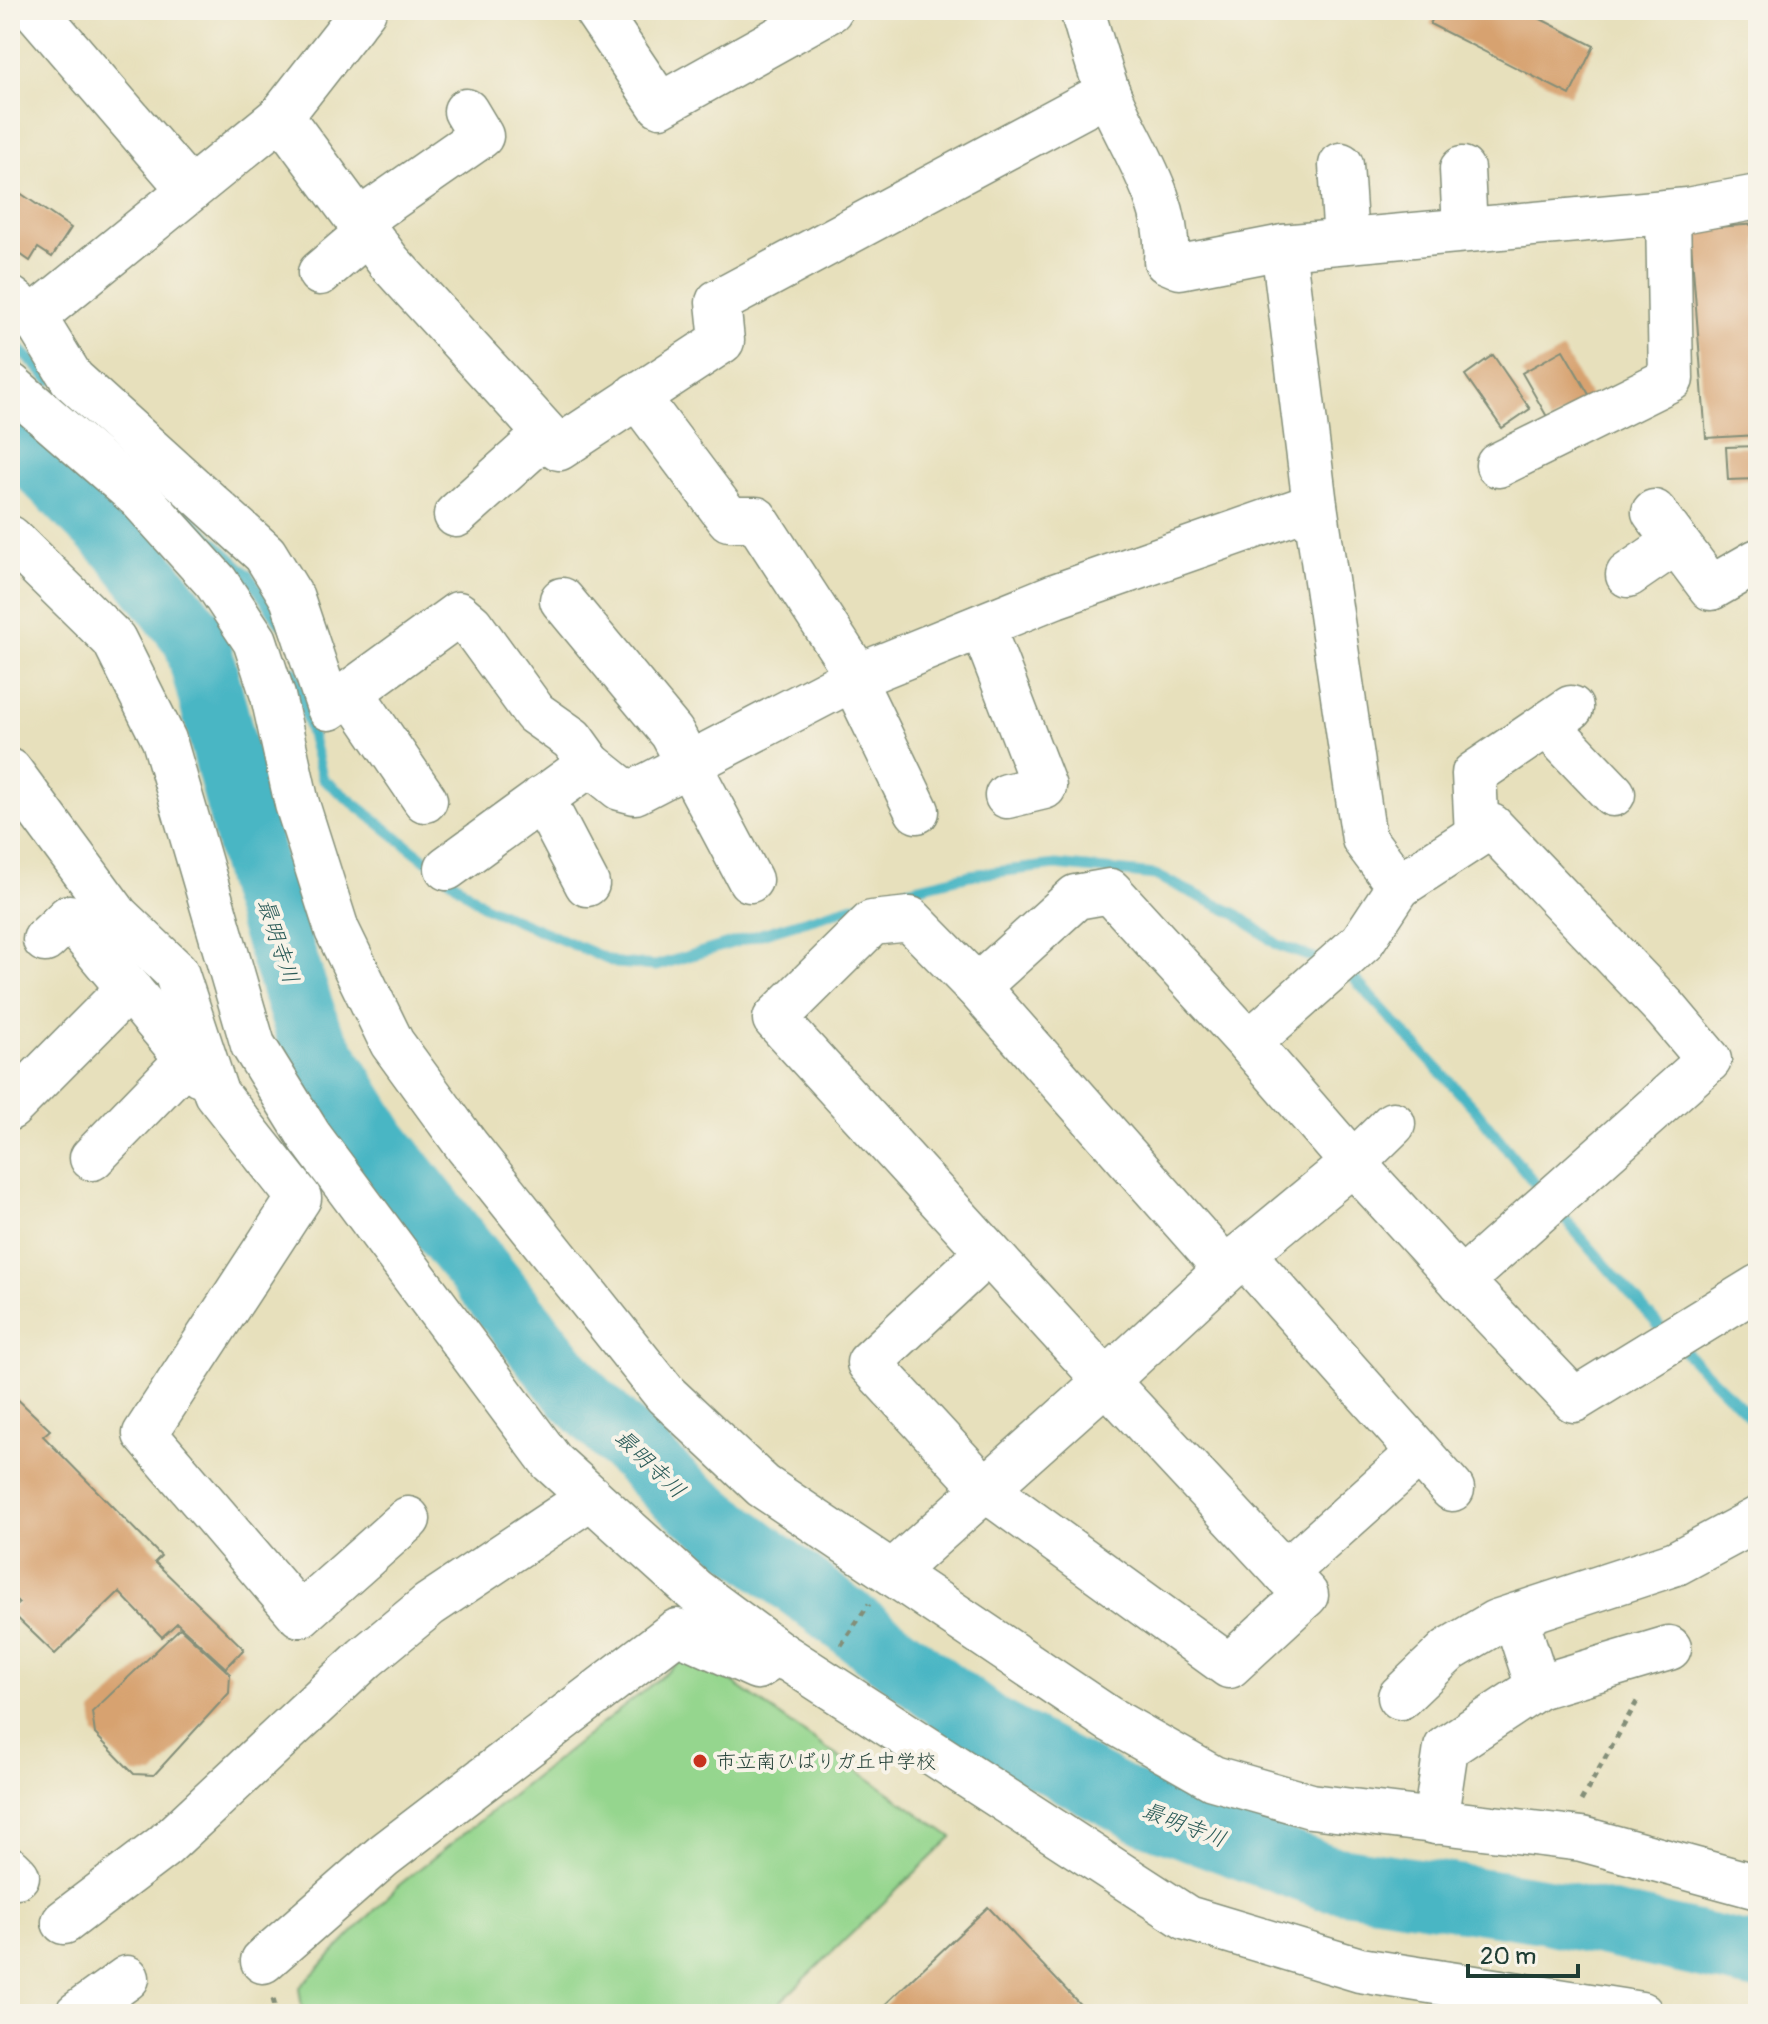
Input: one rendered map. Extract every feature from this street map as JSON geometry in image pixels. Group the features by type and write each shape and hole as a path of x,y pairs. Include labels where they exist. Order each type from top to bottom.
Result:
{"street":[{"path":"35,10 190,190"},
{"path":"364,10 281,116 190,190 22,308 72,379 265,554 292,598 329,708 458,614 471,625 535,713 572,739 590,764 620,788 635,792 858,676 1055,596 1315,505"},
{"path":"596,10 660,105 830,10"},
{"path":"1082,10 1108,93 1152,184 1167,245 1156,276 1180,267 1283,247 1668,212 1758,197"},
{"path":"281,116 389,262 559,448 722,341 718,302 1108,93"},
{"path":"320,273 363,227 481,136 466,111"},
{"path":"1341,165 1346,241"},
{"path":"1462,169 1465,229"},
{"path":"1498,465 1671,379 1668,212"},
{"path":"1283,247 1315,505 1364,839 1399,886"},
{"path":"10,385 140,498 216,582 255,641 273,696 297,804 337,930 392,1043 467,1146 666,1395 763,1486 883,1584 1213,1778 1311,1806 1582,1839 1758,1887"},
{"path":"636,395 729,519 756,519 858,676 858,689 917,811"},
{"path":"456,515 545,435"},
{"path":"1628,575 1665,527 1711,588 1758,561"},
{"path":"10,538 114,640 164,740 253,1045 310,1137 552,1462 695,1591 779,1653 1187,1918 1360,1970 1641,2014"},
{"path":"562,600 672,733 750,880"},
{"path":"982,626 1038,791"},
{"path":"352,693 425,800"},
{"path":"1477,835 1474,774 1559,716 1613,794"},
{"path":"447,868 590,764"},
{"path":"10,771 117,916 176,972 216,1093"},
{"path":"542,798 587,884"},
{"path":"1249,1043 1362,942 1399,886 1491,826 1666,1009 1709,1060 1461,1281"},
{"path":"977,987 1076,897 1110,891 1353,1163 1574,1400 1758,1287"},
{"path":"45,940 69,917 299,1198 145,1434 300,1615 408,1519"},
{"path":"988,1252 869,1363 985,1489 1229,1666 1306,1595 775,1019 872,923 910,919 1452,1489"},
{"path":"10,1108 129,988"},
{"path":"92,1158 188,1059"},
{"path":"883,1584 1235,1261 1353,1163 1393,1124"},
{"path":"1285,1573 1418,1454"},
{"path":"64,1922 164,1846 365,1658 429,1605 591,1497"},
{"path":"1400,1697 1449,1650 1496,1622 1676,1563 1758,1519"},
{"path":"1515,1616 1538,1687"},
{"path":"263,1961 383,1856 677,1631 757,1667 779,1653"},
{"path":"1435,1822 1446,1748 1538,1687 1669,1648"},
{"path":"77,2014 127,1978"}],"path":[{"path":"835,1654 883,1584"}],"green space":[{"name":"市立南ひばりガ丘中学校","path":"680,1662 705,1663 952,1837 768,2014 303,2014 299,1988 399,1885"}],"building":[{"path":"1437,10 1523,10 1594,46 1570,95 1430,24"},
{"path":"10,186 71,228 52,257 38,248 30,261 10,247"},
{"path":"1758,224 1758,435 1706,438 1690,229"},
{"path":"1563,350 1591,398 1550,422 1522,373"},
{"path":"1493,355 1530,409 1502,428 1465,375"},
{"path":"1758,446 1758,479 1728,480 1726,447"},
{"path":"10,1392 50,1430 43,1436 161,1556 155,1562 244,1649 226,1668 177,1623 162,1637 119,1592 55,1654 10,1611 19,1603 10,1594"},
{"path":"180,1628 230,1674 229,1693 154,1775 134,1774 95,1734 92,1712"},
{"path":"988,1907 1089,2014 875,2014"}],"waterway":[{"path":"10,339 50,380"},
{"name":"最明寺川","path":"10,433 124,547 196,639 261,889 309,1033 377,1143 576,1393 678,1493 990,1729 1142,1810 1325,1877 1548,1911 1758,1958"},
{"path":"170,500 248,575 281,624"},
{"path":"294,671 323,779 484,906 616,963 656,966 903,891 970,875 1056,865 1155,875 1238,915 1278,945 1325,962"},
{"path":"1345,969 1474,1108 1545,1196"},
{"path":"1556,1209 1666,1334"},
{"path":"1679,1346 1758,1424"}],"place":[{"name":"市立南ひばりガ丘中学校","path":"700,1761"}]}
